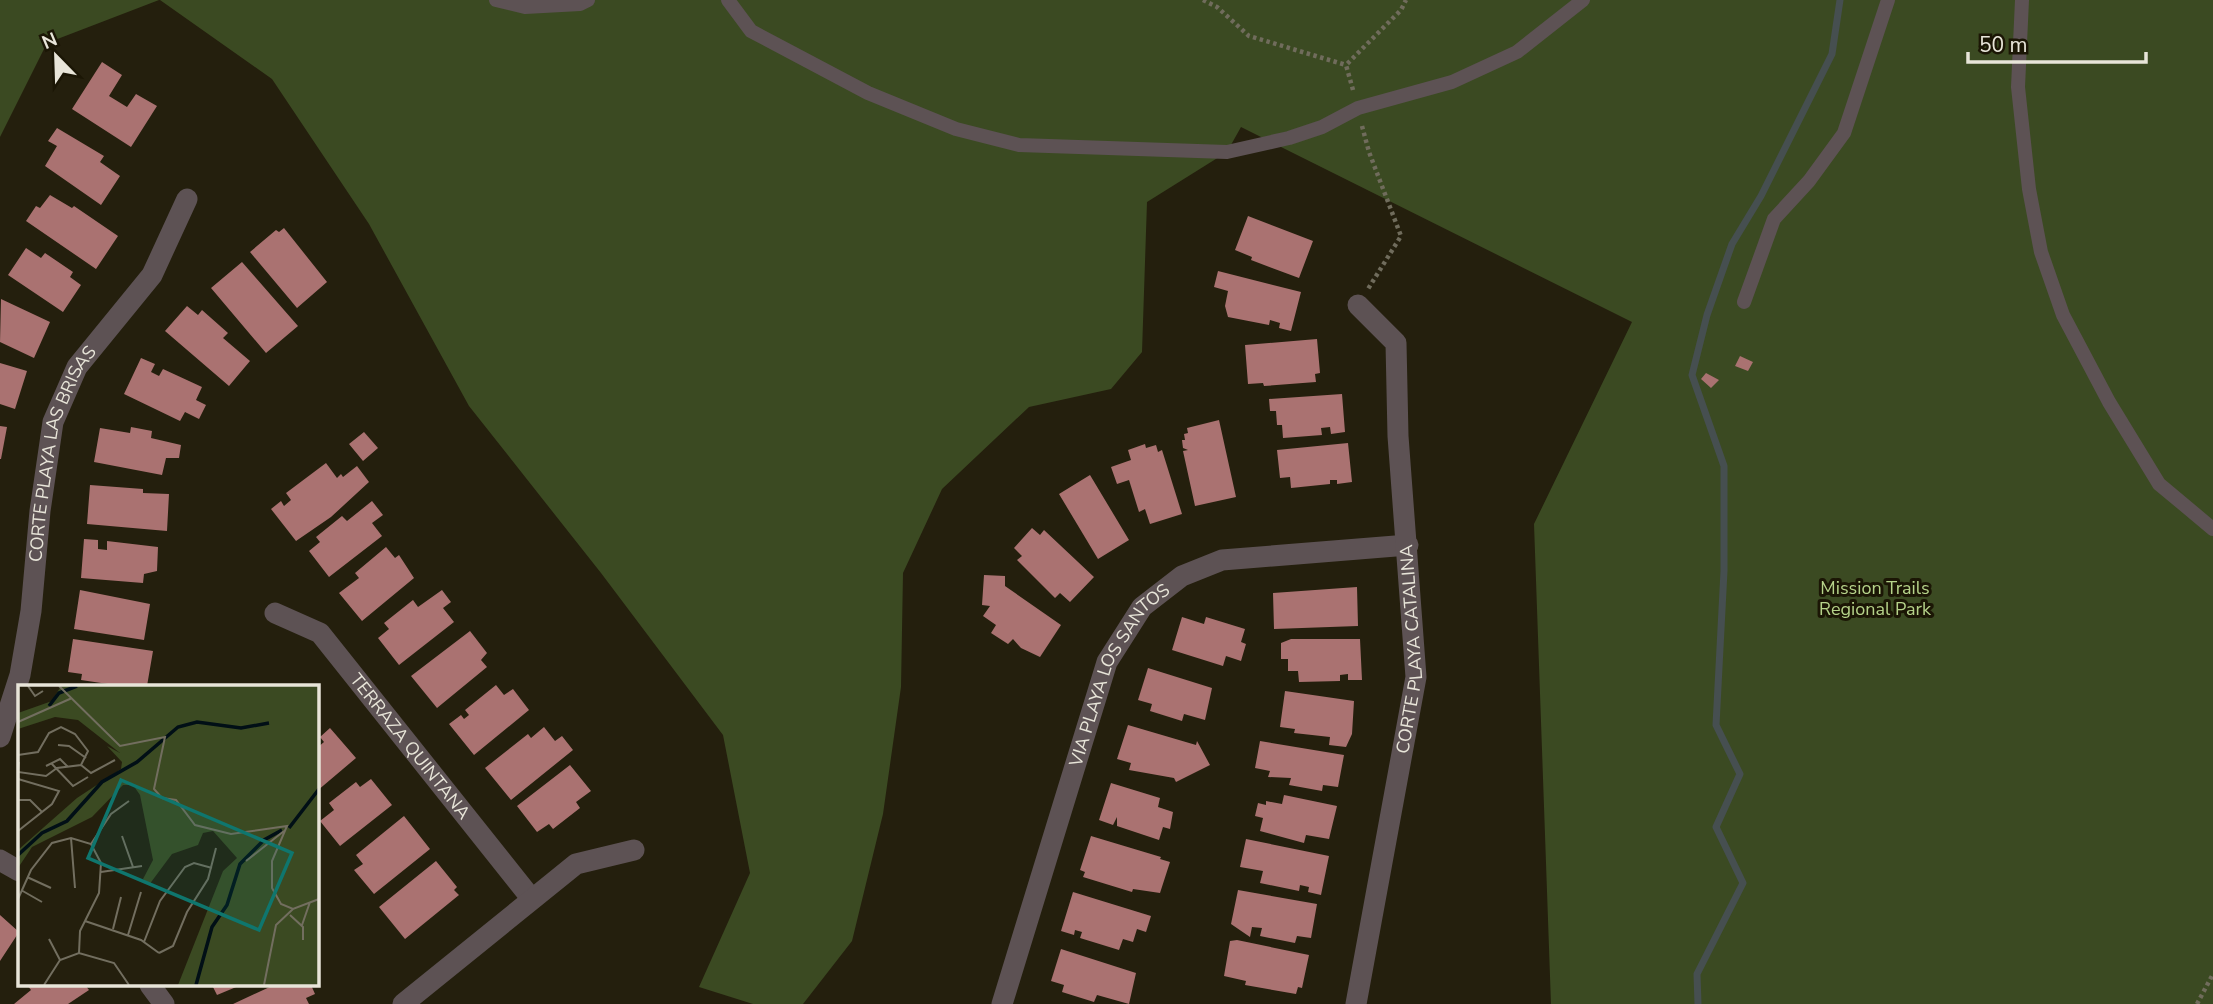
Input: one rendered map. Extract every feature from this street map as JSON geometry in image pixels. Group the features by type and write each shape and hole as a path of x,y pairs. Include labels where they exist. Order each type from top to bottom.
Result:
{"street":[{"name":"CORTE PLAYA LAS BRISAS","path":"0,737 20,675 29,624 40,511 53,422 77,368 152,275 187,198"},
{"name":"CORTE PLAYA CATALINA","path":"1356,1004 1416,677 1398,436 1396,342 1358,305"},
{"name":"VIA PLAYA LOS SANTOS","path":"1002,1004 1107,662 1142,607 1182,576 1222,561 1408,545"},
{"name":"TERRAZA QUINTANA","path":"275,613 320,633 531,898"},
{"path":"403,1004 576,864 634,850"},
{"path":"0,860 18,870"},
{"path":"151,986 164,1004"}],"lane":[{"path":"496,0 525,7 580,4 588,0"},
{"path":"728,0 751,31 868,93 956,130 1019,145 1227,152 1289,138 1322,127 1358,108 1452,82 1517,52 1583,0"},
{"path":"1744,302 1774,219 1809,181 1844,133 1888,0"},
{"path":"2022,0 2018,87 2029,189 2041,252 2063,315 2109,402 2159,484 2213,529"}],"path":[{"path":"1203,0 1216,7 1249,36 1346,65"},
{"path":"1346,65 1401,10 1406,0"},
{"path":"1346,65 1369,152 1401,236 1358,305"},
{"path":"2197,1004 2213,974"}],"green space":[{"path":"0,0 159,0 47,43 0,137"},
{"name":"Mission Trails Regional Park","path":"160,0 2213,0 2213,1004 1551,1004 1534,524 1632,322 1241,127 1227,152 1147,202 1142,352 1111,389 1029,407 942,489 903,573 901,687 883,814 852,941 803,1004 753,1004 699,987 750,873 723,735 601,573 469,406 369,224 272,79"}],"building":[{"path":"102,62 122,75 109,96 127,107 136,94 157,106 131,147 72,109"},
{"path":"57,128 104,156 100,162 120,176 101,205 45,166 57,146 48,141"},
{"path":"50,195 72,208 74,206 118,236 96,269 26,221 36,206 40,208"},
{"path":"1248,216 1313,241 1299,278 1251,260 1252,257 1235,250"},
{"path":"284,228 327,282 297,308 250,252 276,230 279,232"},
{"path":"26,248 41,258 45,253 73,272 70,277 81,285 63,312 8,275"},
{"path":"242,262 298,326 266,353 211,288"},
{"path":"1218,271 1301,292 1291,331 1279,328 1280,323 1270,320 1269,325 1228,317 1225,306 1228,291 1214,287"},
{"path":"1,299 50,322 34,358 0,342"},
{"path":"187,306 198,315 202,310 228,333 223,338 250,361 229,386 165,331"},
{"path":"1317,339 1320,373 1315,374 1316,382 1264,386 1263,383 1248,384 1245,345"},
{"path":"1740,356 1753,362 1748,371 1735,366"},
{"path":"141,358 155,364 151,372 159,376 163,369 202,387 196,400 206,405 199,419 185,412 180,421 124,394"},
{"path":"0,363 27,371 15,409 0,404"},
{"path":"1706,373 1719,380 1711,388 1701,379"},
{"path":"1342,394 1345,432 1331,434 1330,427 1321,428 1322,435 1283,438 1282,425 1277,425 1276,411 1270,411 1269,399"},
{"path":"1219,420 1236,497 1195,506 1183,451 1188,450 1183,448 1182,440 1185,440 1184,434 1188,433 1187,428"},
{"path":"0,426 7,427 1,459 0,459"},
{"path":"131,427 152,431 151,438 181,445 179,458 166,458 162,475 94,462 100,428 130,433"},
{"path":"364,432 378,448 363,461 349,444"},
{"path":"1348,443 1352,482 1337,484 1337,480 1330,480 1330,484 1291,488 1290,477 1280,478 1277,450"},
{"path":"1145,444 1146,448 1156,445 1158,452 1162,450 1182,514 1150,524 1145,509 1139,512 1129,480 1117,484 1111,467 1131,460 1128,450"},
{"path":"326,463 337,478 341,474 343,477 357,466 369,482 331,517 296,541 271,509 281,501 284,506 291,500 286,493"},
{"path":"1090,475 1129,540 1098,559 1059,494"},
{"path":"90,485 169,494 167,531 87,524"},
{"path":"372,501 383,515 372,523 382,536 329,577 309,551 320,542 316,537 342,516 347,521"},
{"path":"1032,528 1040,535 1044,530 1094,577 1070,602 1060,593 1055,598 1017,560 1022,556 1014,548"},
{"path":"84,539 98,540 98,549 107,550 107,541 158,547 157,571 144,574 143,583 81,578"},
{"path":"386,547 395,558 399,555 414,578 362,621 339,593 359,578 355,573"},
{"path":"984,575 1005,576 1005,586 1061,625 1040,657 1021,648 1013,639 1008,644 991,633 996,625 983,616 990,606 982,605"},
{"path":"1357,587 1358,626 1274,629 1273,593"},
{"path":"80,590 150,604 144,640 74,629"},
{"path":"442,590 451,602 443,608 454,622 399,665 378,638 389,629 384,623 413,600 418,607"},
{"path":"1182,617 1204,624 1206,617 1245,629 1241,642 1246,644 1241,661 1226,656 1223,666 1172,650"},
{"path":"470,631 487,653 481,660 487,667 437,708 411,676"},
{"path":"73,639 153,651 147,685 115,685 81,680 82,674 68,672"},
{"path":"1291,639 1360,639 1362,680 1348,680 1348,674 1340,675 1340,681 1299,682 1298,671 1288,671 1288,659 1281,659 1281,643"},
{"path":"1148,668 1212,688 1205,720 1184,714 1182,721 1150,711 1152,704 1138,700"},
{"path":"496,685 504,695 513,689 529,710 474,755 449,724 461,715 464,719 469,715 465,710"},
{"path":"1285,691 1354,701 1352,734 1346,747 1329,745 1330,737 1294,733 1295,729 1280,727"},
{"path":"1128,725 1196,745 1197,741 1210,765 1176,782 1174,778 1129,770 1131,763 1117,759"},
{"path":"544,727 555,741 562,736 573,750 511,800 485,768 528,734 531,738"},
{"path":"330,728 356,758 318,790 318,747 324,742 320,737"},
{"path":"1260,741 1344,755 1338,787 1323,785 1322,791 1289,785 1291,778 1268,777 1270,771 1255,768"},
{"path":"570,765 591,791 576,802 580,808 553,829 549,824 537,832 517,806"},
{"path":"371,779 392,805 340,846 320,821 334,810 329,803 356,782 360,787"},
{"path":"1111,783 1160,798 1158,807 1173,812 1170,829 1163,827 1159,840 1117,826 1117,817 1113,825 1099,820"},
{"path":"1284,795 1337,806 1329,839 1306,835 1304,843 1260,831 1263,818 1255,816 1258,803 1266,805 1266,801 1282,804"},
{"path":"404,816 430,849 374,894 354,870 363,864 356,855"},
{"path":"1091,836 1170,862 1160,893 1133,889 1132,892 1083,877 1085,872 1080,870"},
{"path":"1246,839 1329,856 1321,895 1308,892 1309,887 1300,885 1299,891 1260,883 1263,871 1240,867"},
{"path":"436,861 457,887 454,890 459,895 405,939 379,907"},
{"path":"1238,890 1317,904 1311,938 1297,936 1295,943 1260,936 1262,928 1252,927 1250,937 1231,924"},
{"path":"1073,892 1151,916 1146,932 1137,929 1133,942 1123,939 1119,950 1080,938 1082,932 1075,930 1074,935 1061,931"},
{"path":"0,915 18,934 0,961"},
{"path":"1237,940 1309,955 1302,988 1298,987 1296,994 1245,985 1246,981 1224,976 1230,941"},
{"path":"1061,949 1136,973 1129,1004 1097,995 1094,1002 1062,992 1064,985 1051,981"},
{"path":"28,986 86,986 89,990 68,1004 14,1004 31,990"},
{"path":"212,986 239,986 217,995"},
{"path":"272,986 311,986 315,994 306,998 309,1004 233,1004"}],"waterway":[{"path":"1698,1004 1697,974 1743,883 1716,827 1740,774 1716,725 1724,571 1724,466 1692,375 1707,315 1732,244 1761,196 1832,54 1840,0"}]}
